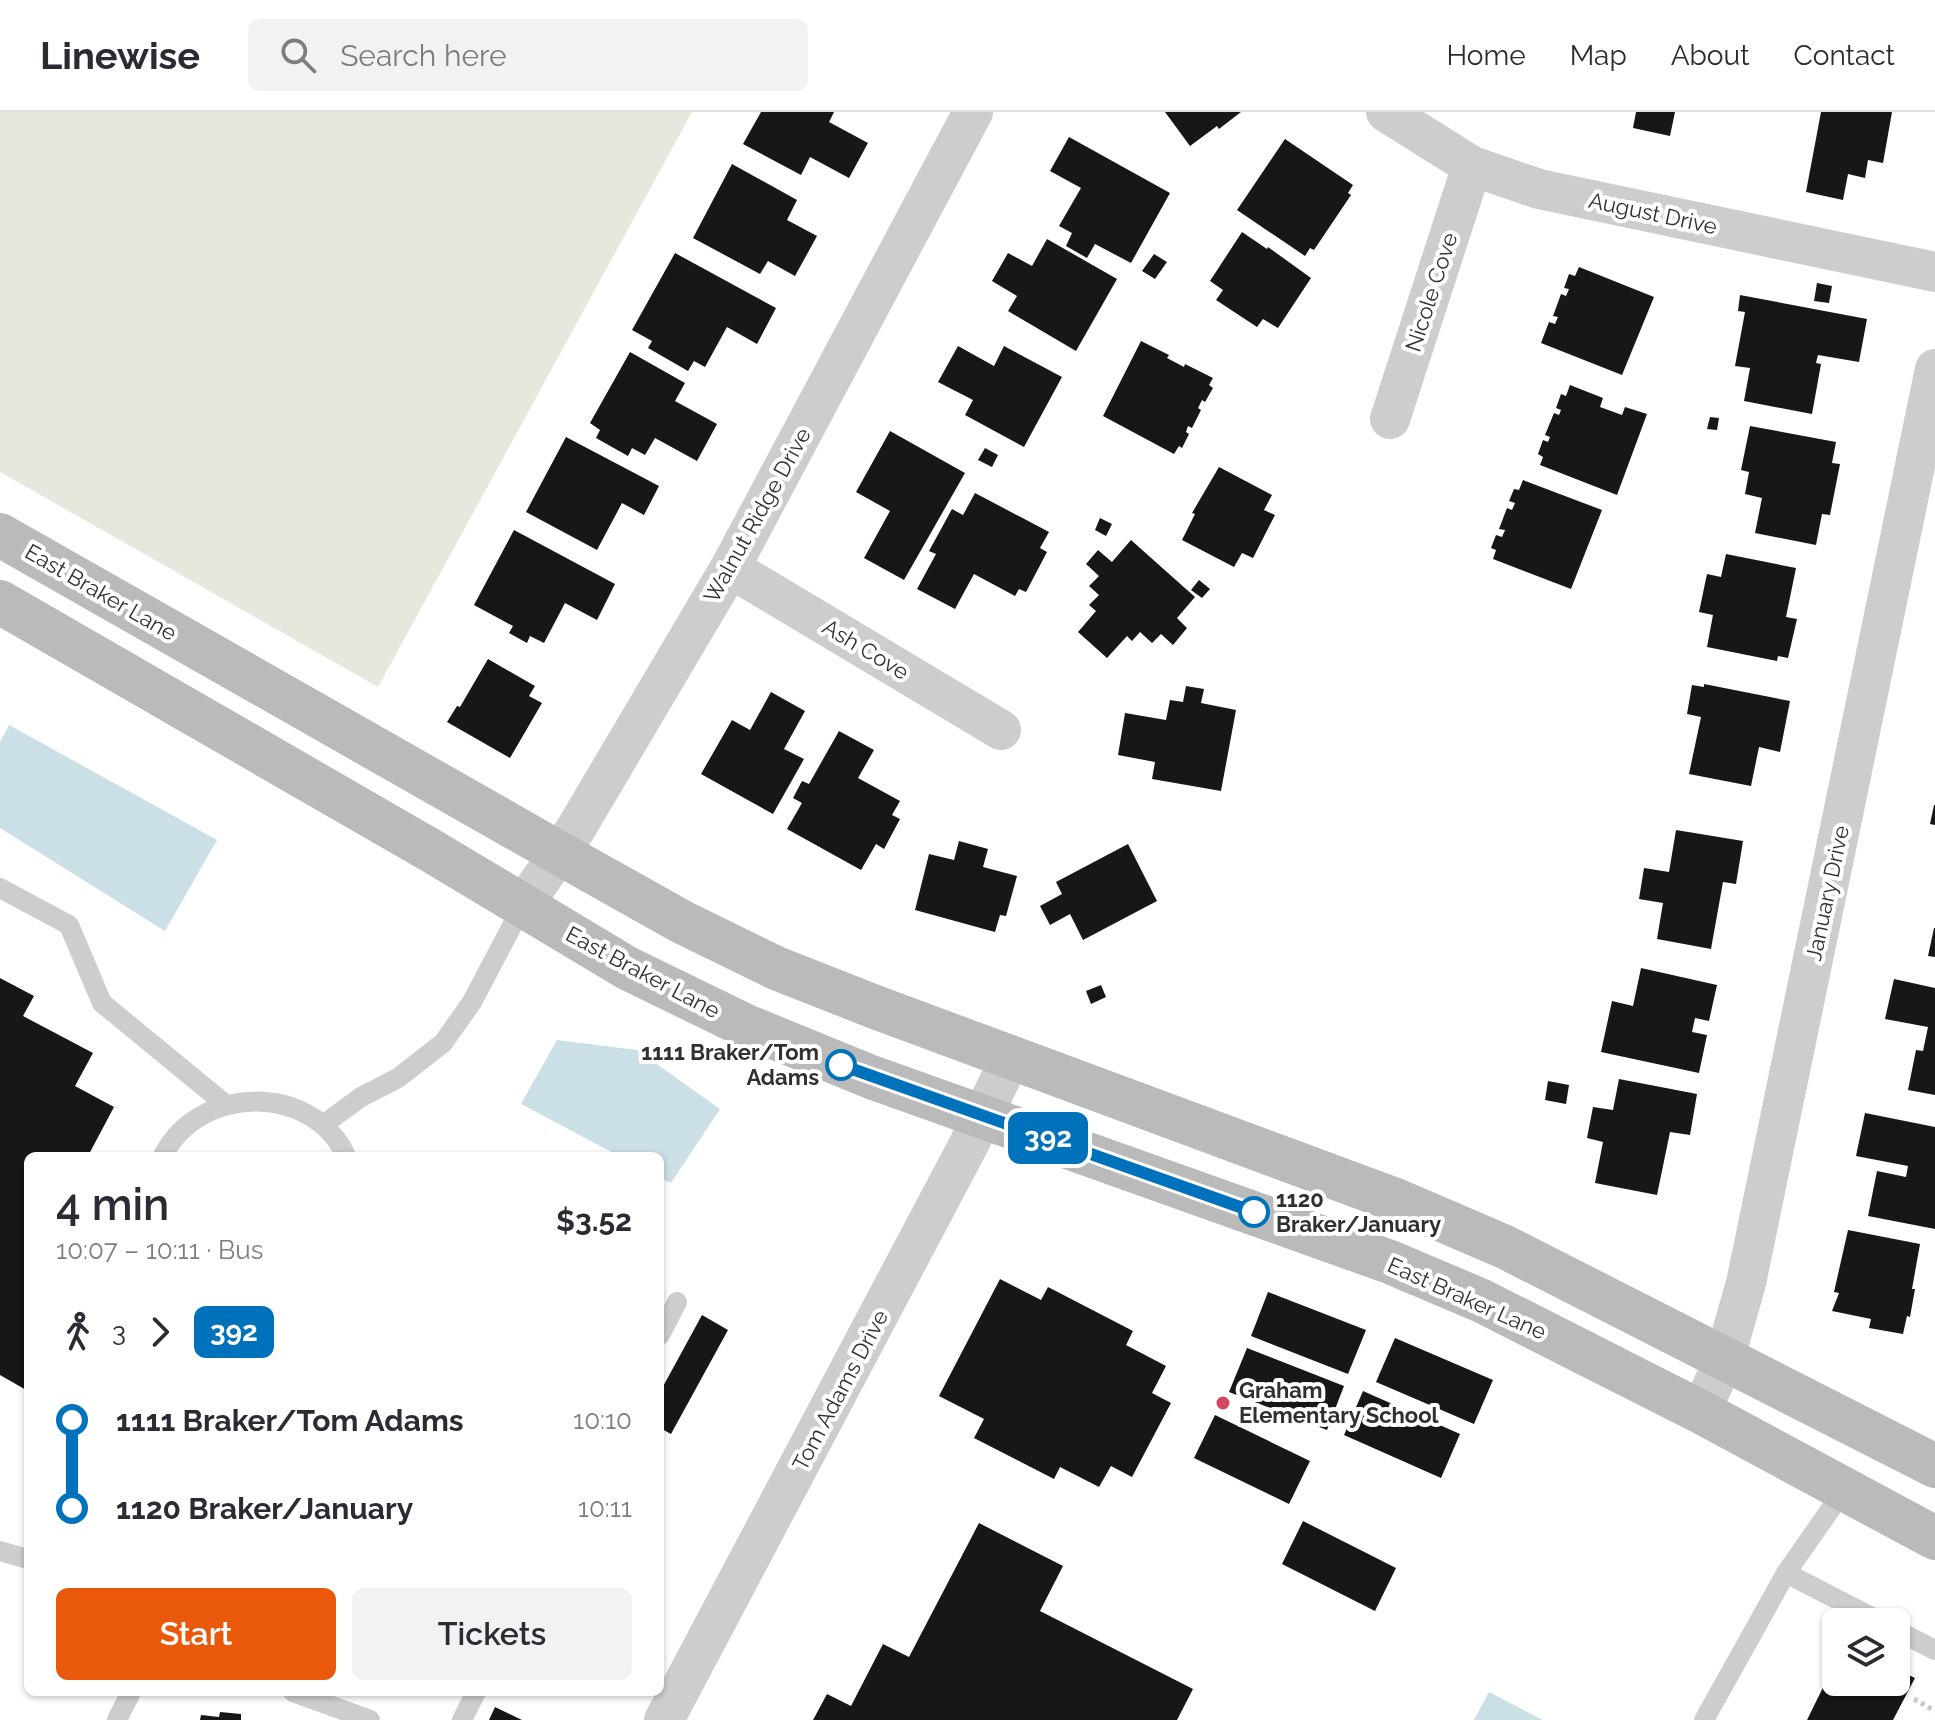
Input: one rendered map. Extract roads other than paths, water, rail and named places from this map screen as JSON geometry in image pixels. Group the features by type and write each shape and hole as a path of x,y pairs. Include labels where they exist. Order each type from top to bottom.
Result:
{"main road":[{"name":"East Braker Lane","path":"0,535 682,922 776,968 1398,1201 1505,1247 1935,1466"},
{"name":"East Braker Lane","path":"0,602 627,968 746,1026 871,1077 1390,1262 1482,1301 1701,1412 1935,1538"}],"street":[{"name":"Walnut Ridge Drive","path":"522,907 559,853 730,568 973,112"},
{"name":"August Drive","path":"1386,112 1472,166 1539,189 1935,272"},
{"name":"Nicole Cove","path":"1390,419 1472,166"},
{"name":"January Drive","path":"1701,1412 1725,1357 1746,1283 1935,369"},
{"name":"Ash Cove","path":"730,568 1001,730"},
{"name":"Tom Adams Drive","path":"664,1720 983,1116 1011,1057"}],"lane":[{"path":"0,888 69,925 102,1003 225,1104"},
{"path":"323,1125 361,1097 398,1078 443,1043 472,1002 522,907"},
{"path":"165,1152 193,1119 225,1104 259,1100 294,1107 323,1125 343,1152"},
{"path":"664,1327 677,1302"},
{"path":"1704,1720 1786,1573 1844,1490"},
{"path":"0,1551 24,1558"},
{"path":"1786,1573 1854,1608"},
{"path":"1910,1637 1935,1650"},
{"path":"117,1720 129,1696"},
{"path":"304,1696 370,1720"},
{"path":"462,1720 474,1696"}],"place":[{"name":"1111 Braker/Tom Adams","path":"841,1065"},
{"name":"1120 Braker/January","path":"1254,1212"},
{"name":"Graham Elementary School","path":"1223,1403"}]}
